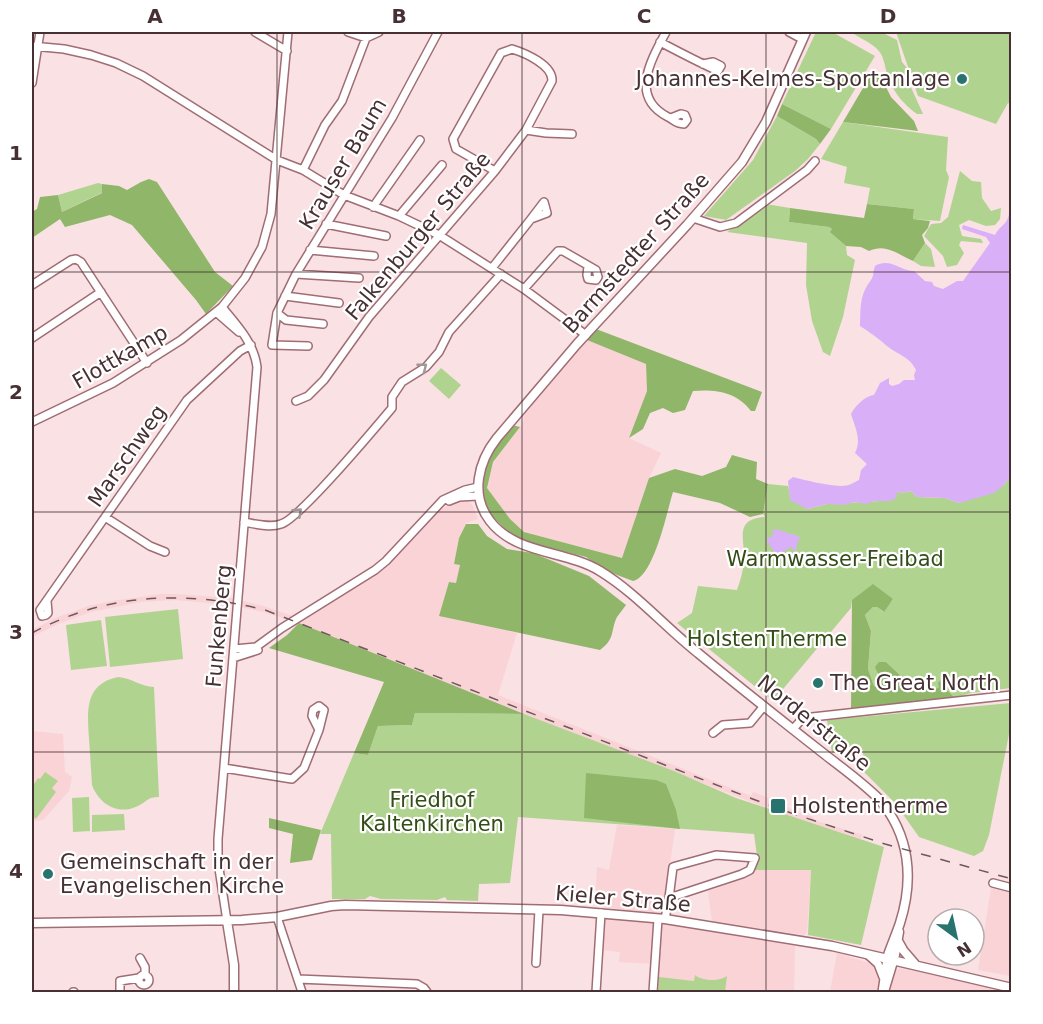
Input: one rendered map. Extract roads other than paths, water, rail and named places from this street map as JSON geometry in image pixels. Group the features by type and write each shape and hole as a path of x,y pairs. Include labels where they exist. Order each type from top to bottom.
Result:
{"main road":[{"name":"Barmstedter Straße","path":"478,491 479,473 488,449 586,335 738,167 754,144 771,112 804,35"},
{"name":"Norderstraße","path":"478,491 488,519 498,531 521,544 563,555 601,571 696,652 869,790 884,805 896,822 905,845 908,872 906,899 890,959"},
{"name":"Kieler Straße","path":"32,923 227,921 277,917 345,905 539,909 601,913 662,919 789,938 915,964 1011,988"},
{"path":"227,921 235,970 234,993"},
{"name":"Norderstraße","path":"890,959 898,940 899,926"},
{"path":"898,940 915,964"}],"street":[{"path":"32,83 34,47 40,32"},
{"path":"255,32 287,51"},
{"name":"Flottkamp","path":"32,421 113,383 147,363 181,340 219,309 245,278 262,247 271,214 288,32"},
{"path":"348,32 366,38 379,32"},
{"name":"Krauser Baum","path":"308,346 272,345 277,313 296,274 392,118 438,32"},
{"path":"666,32 648,68 646,86 648,97 659,113 671,118"},
{"path":"789,32 804,35"},
{"path":"303,170 325,125 342,101 366,38"},
{"path":"660,42 703,64"},
{"path":"34,47 91,54 143,76 277,160 303,170 344,195 399,216 439,235 524,289 586,335"},
{"name":"Falkenburger Straße","path":"296,401 308,396 324,380 369,317 495,171 526,130 552,81 551,71 515,50 508,49 501,53 453,139 454,146 459,151 495,171"},
{"path":"526,130 546,134 572,134"},
{"path":"373,207 420,140"},
{"path":"693,218 720,227 736,223 807,170 815,161"},
{"path":"399,216 442,165"},
{"path":"492,268 531,219"},
{"path":"326,224 386,236"},
{"path":"310,250 374,256"},
{"path":"524,289 558,251 563,251 588,266"},
{"path":"32,285 71,260 76,259 81,262 147,363"},
{"path":"296,274 359,278"},
{"path":"244,522 282,524 303,507 392,408 392,397 402,382 433,360 449,332 501,274"},
{"path":"32,338 102,292"},
{"path":"285,296 339,303"},
{"name":"Funkenberg","path":"219,309 251,345 257,367 218,862 227,921"},
{"path":"277,313 285,320 323,324"},
{"name":"Marschweg","path":"47,601 187,400 240,351 251,345"},
{"path":"234,649 256,647 375,570 436,507 478,491"},
{"path":"105,517 150,546 165,552"},
{"path":"233,658 253,653 273,636"},
{"path":"793,729 803,718 1011,695"},
{"path":"713,733 723,725 750,723 764,706"},
{"path":"224,768 292,779 304,768 319,730"},
{"path":"653,993 662,919 669,898 673,867 717,855 755,858 750,870 742,874 669,898"},
{"path":"993,883 1011,888"},
{"path":"537,963 539,909"},
{"path":"596,993 601,913"},
{"path":"277,917 302,993"},
{"path":"867,954 878,964 883,977"},
{"path":"140,958 145,967 141,984 145,985 150,993"},
{"name":"Norderstraße","path":"883,993 883,977 890,959"},
{"name":"Norderstraße","path":"883,993 890,959"},
{"path":"120,993 120,981 142,977"},
{"path":"298,979 417,984 427,993"}],"railway":[{"path":"32,633 88,610 146,599 205,600 265,610 776,808 885,844 1012,879"}],"place":[{"name":"Johannes-Kelmes-Sportanlage","path":"962,79"},
{"name":"The Great North","path":"818,683"},
{"name":"Holstentherme","path":"778,806"},
{"name":"Gemeinschaft in der Evangelischen Kirche","path":"48,874"}],"park label":[{"name":"Warmwasser-Freibad","path":"835,559"},
{"name":"HolstenTherme","path":"767,639"},
{"name":"Friedhof Kaltenkirchen","path":"432,812"}]}
